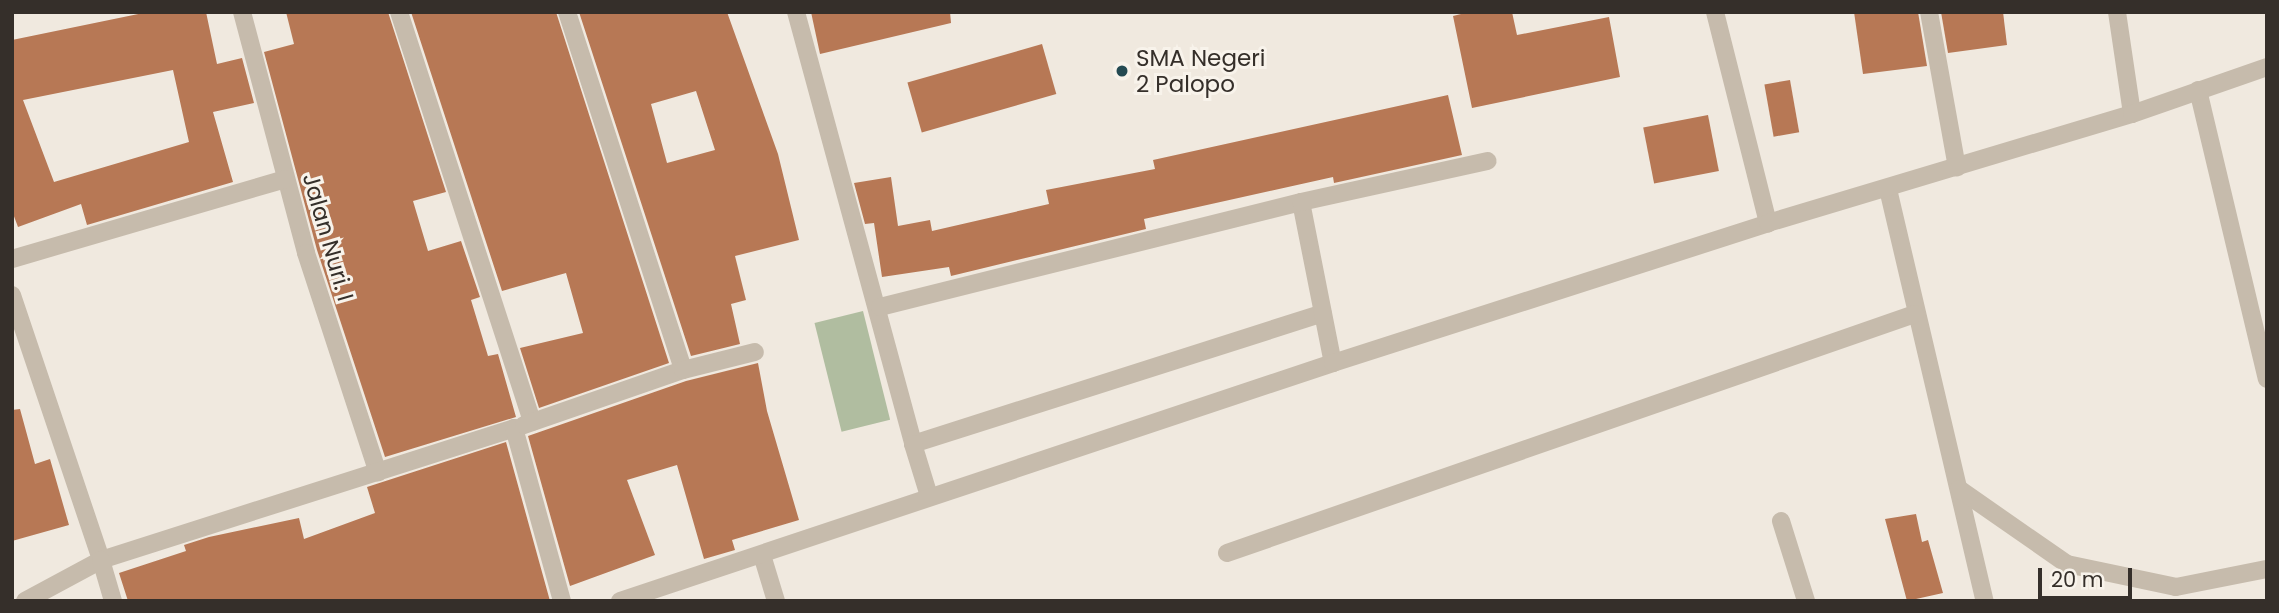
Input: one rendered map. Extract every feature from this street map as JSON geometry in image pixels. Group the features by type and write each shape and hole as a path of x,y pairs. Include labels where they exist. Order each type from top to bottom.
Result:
{"street":[{"name":"Jalan Nuri. I","path":"242,12 286,179 378,472"},
{"path":"398,12 532,422"},
{"path":"567,12 683,370"},
{"path":"796,12 880,307 913,444 929,496"},
{"path":"1715,12 1769,223"},
{"path":"1929,12 1957,168"},
{"path":"2117,12 2132,114"},
{"path":"620,601 1333,363 1769,223 2132,114 2267,67"},
{"path":"2198,90 2267,379"},
{"path":"880,307 1301,202 1488,160"},
{"path":"12,259 286,179"},
{"path":"1888,189 1985,601"},
{"path":"1301,202 1333,363"},
{"path":"12,295 113,601"},
{"path":"913,444 1323,313"},
{"path":"1227,553 1916,314"},
{"path":"25,601 101,560 514,428 683,370 755,352"},
{"path":"514,428 562,601"},
{"path":"1958,489 2067,564 2176,587 2267,569"},
{"path":"1781,521 1806,601"},
{"path":"762,555 776,601"}],"green space":[{"path":"863,311 890,420 842,432 814,323"}],"building":[{"path":"148,12 206,12 217,64 242,58 254,103 213,112 233,182 87,225 81,204 18,227 12,211 12,40","holes":["173,70 189,142 54,182 23,100"]},
{"path":"286,12 388,12 446,192 413,201 428,251 461,241 480,297 471,300 488,356 498,354 516,417 385,457 317,250 264,52 294,44"},
{"path":"411,12 556,12 669,363 539,408 520,348 583,333 566,273 502,291"},
{"path":"579,12 727,12 778,154 799,240 735,256 746,300 731,304 740,344 691,356","holes":["696,91 715,150 667,163 651,104"]},
{"path":"811,12 950,12 951,23 820,54"},
{"path":"1469,12 1512,12 1517,35 1609,17 1620,77 1472,108 1453,16"},
{"path":"1854,12 1918,12 1927,66 1863,74"},
{"path":"1941,12 2003,12 2007,45 1948,53"},
{"path":"1042,44 1056,94 922,133 907,83"},
{"path":"1790,80 1799,132 1774,137 1764,85"},
{"path":"1448,95 1462,155 1334,183 1333,177 1144,219 1146,229 951,276 949,267 882,277 874,223 865,224 854,183 891,177 898,226 930,220 932,231 1049,204 1046,190 1155,169 1153,160"},
{"path":"1708,115 1719,171 1654,184 1643,128"},
{"path":"758,363 767,411 799,520 732,540 735,550 704,559 677,465 627,480 655,555 570,586 528,436 686,381"},
{"path":"20,409 35,464 50,459 69,525 12,541 12,410"},
{"path":"506,442 550,601 128,601 119,573 186,551 184,545 299,518 304,539 375,513 367,487"},
{"path":"1916,514 1922,542 1928,540 1943,593 1907,601 1885,519"}],"place":[{"name":"SMA Negeri 2 Palopo","path":"1122,71"}]}
